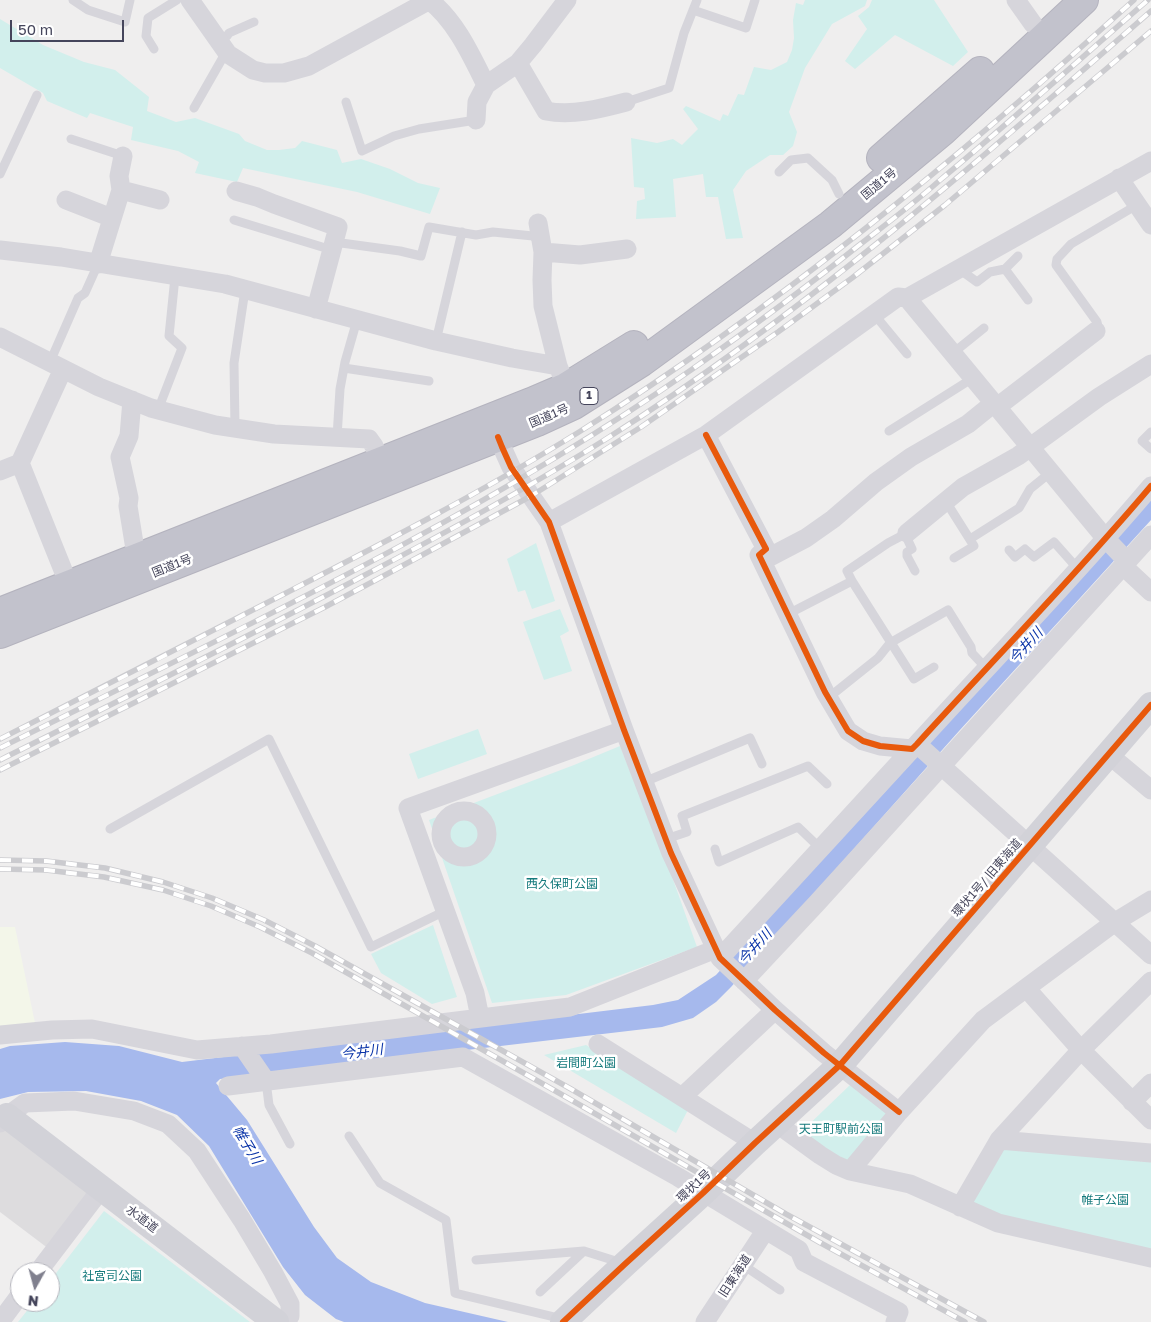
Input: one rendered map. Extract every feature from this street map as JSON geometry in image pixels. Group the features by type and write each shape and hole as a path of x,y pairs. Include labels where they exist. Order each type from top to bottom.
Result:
{"highway":[{"name":"国道1号","path":"0,634 385,471 531,402 562,376 631,347 839,194 889,152 1059,0"},
{"name":"国道1号","path":"0,612 138,557 385,471 498,437 574,405 642,362 830,225 942,132 1084,0"}],"street":[{"path":"190,0 222,47 253,70 265,73 284,73 309,66 430,0 439,7 462,39 486,85"},
{"path":"476,120 478,102 486,85 518,63 567,0"},
{"path":"1016,0 1033,24"},
{"path":"518,63 546,111 558,114 596,110 626,102"},
{"path":"98,264 121,190 119,176 123,156"},
{"path":"549,522 706,435 898,297 907,298 1151,161"},
{"path":"1119,178 1151,225"},
{"path":"121,190 160,200"},
{"path":"236,191 338,227 316,309"},
{"path":"66,200 112,218"},
{"path":"538,223 543,248 543,306 562,376"},
{"path":"543,248 580,255 627,249"},
{"path":"0,250 61,257 225,284 436,341 512,358 562,376"},
{"path":"907,298 1125,564 1151,592"},
{"path":"762,561 813,534 834,519 876,482 911,457 968,424 1096,331"},
{"path":"0,337 100,387 158,410 215,425 274,434 369,439 385,471"},
{"path":"906,533 963,487 1031,448 1099,397 1151,364"},
{"path":"57,366 20,463 69,585"},
{"path":"132,400 129,436 120,457 129,498 128,506 138,557"},
{"path":"706,435 766,549 759,555 828,698 848,731 863,741 880,746 914,747 941,766 1151,955"},
{"path":"498,437 511,467 549,522 624,730 671,853 718,954 775,1010 824,1053 899,1112"},
{"path":"0,471 20,463"},
{"path":"0,1035 52,1030 92,1029 197,1050 271,1044 570,1007 718,954 821,849 1106,539 1151,486"},
{"path":"744,981 1151,535"},
{"name":"環状1号/ 旧東海道","path":"840,1065 1151,706"},
{"path":"480,1018 475,993 408,808 624,730"},
{"path":"1108,754 1151,790"},
{"path":"850,1171 899,1112 983,1020 1115,922 1151,900"},
{"path":"960,1207 998,1140 1081,1050 1151,981"},
{"path":"1026,988 1081,1050 1151,1120"},
{"path":"683,1096 775,1010"},
{"path":"598,1044 755,1143"},
{"path":"242,1046 266,1081"},
{"path":"228,1086 463,1057 678,1178 798,1250 804,1262 899,1312 898,1321"},
{"name":"環状1号","path":"567,1321 625,1264 840,1065"},
{"path":"1132,1102 1151,1083"},
{"path":"2,1116 25,1103 74,1101 134,1111 168,1124 197,1151 274,1272 290,1304 290,1316 286,1322"},
{"name":"水道道","path":"2,1116 102,1188 276,1322"},
{"path":"776,1123 807,1147 836,1165 850,1171 910,1184 998,1224 1151,1258"},
{"path":"998,1140 1151,1153"},
{"path":"46,1262 102,1188"},
{"name":"旧東海道","path":"705,1322 765,1231"},
{"path":"0,1322 10,1308"}],"lane":[{"path":"73,0 88,10 125,22 130,0"},
{"path":"154,49 146,36 148,18 177,0"},
{"path":"626,102 669,88 684,32 697,0"},
{"path":"693,10 746,28 755,0"},
{"path":"194,108 229,33 254,22"},
{"path":"0,174 38,95"},
{"path":"346,102 362,150 394,136 418,129 476,120"},
{"path":"71,139 123,156"},
{"path":"778,172 792,160 808,158 832,180 839,194"},
{"path":"1096,331 1097,322 1056,266 1057,259 1071,244 1137,205"},
{"path":"234,220 333,246 400,251 421,256 429,227 476,235 494,232 532,236 543,248"},
{"path":"436,341 462,232"},
{"path":"959,269 977,282 990,272 1005,269 1018,256"},
{"path":"57,366 78,298 85,293 98,264"},
{"path":"1005,269 1028,300"},
{"path":"158,410 182,348 168,336 175,277"},
{"path":"235,428 234,363 245,290"},
{"path":"874,314 907,354"},
{"path":"337,437 340,389 357,320"},
{"path":"953,353 984,328"},
{"path":"344,368 429,381"},
{"path":"889,431 974,378"},
{"path":"1151,432 1142,440 1151,449"},
{"path":"970,540 1018,508 1030,489 1051,472"},
{"path":"945,500 974,546 954,558"},
{"path":"915,571 907,556 907,552 912,549 906,533 847,570 890,643 914,679 934,667"},
{"path":"1009,550 1015,557 1025,548 1034,557 1054,542 1078,569"},
{"path":"788,614 852,581"},
{"path":"828,698 878,658 890,643 948,610 971,647 972,653 986,668"},
{"path":"644,782 750,738 762,764"},
{"path":"110,829 269,739 371,947 446,911"},
{"path":"666,839 687,832 682,816 808,766 827,784"},
{"path":"715,849 719,862 798,827 821,849"},
{"path":"266,1081 269,1104 290,1144"},
{"path":"349,1136 380,1183 446,1220 455,1293 567,1321"},
{"path":"476,1260 584,1251 625,1264"},
{"path":"540,1292 584,1251"},
{"path":"743,1265 780,1290"}],"shaded area":[{"path":"0,927 15,927 35,1023 0,1027"},
{"path":"0,1131 7,1131 91,1193 49,1249 0,1212"}],"green space":[{"path":"805,0 867,0 865,6 832,24 805,68 789,112 797,132 793,146 783,155 770,155 746,171 733,190 743,238 726,239 718,197 706,197 703,174 673,179 676,217 636,219 637,201 645,199 644,188 634,187 631,138 657,143 673,139 682,145 698,129 683,109 686,106 720,121 723,114 728,116 738,94 744,95 754,67 771,70 787,62 794,38 793,20 796,3 803,5"},
{"path":"872,0 934,0 968,52 953,66 895,35 855,69 845,61 867,29 858,16 869,7"},
{"path":"0,19 43,45 84,62 115,70 149,97 147,111 176,122 195,118 239,134 245,141 267,150 295,148 302,141 337,150 342,163 361,159 390,169 418,183 440,188 430,214 357,192 243,168 237,182 195,173 199,162 178,151 131,140 133,127 90,113 87,118 47,101 43,93 0,68"},
{"path":"536,543 555,601 532,609 525,590 518,592 507,559"},
{"path":"560,609 569,631 560,636 572,671 544,680 523,622"},
{"path":"478,729 487,754 418,779 409,754"},
{"name":"西久保町公園","path":"620,746 670,871 697,947 566,995 492,1003 429,820"},
{"path":"433,925 457,997 432,1004 381,973 371,954"},
{"name":"岩間町公園","path":"586,1045 689,1108 676,1133 544,1055"},
{"name":"天王町駅前公園","path":"850,1085 888,1114 846,1164 799,1134"},
{"name":"帷子公園","path":"999,1148 1151,1162 1151,1254 963,1206"},
{"name":"社宮司公園","path":"104,1211 250,1322 18,1322 26,1312 60,1312 60,1268"}],"water":[{"path":"1151,499 1151,520 959,731 731,987 716,1002 693,1018 662,1027 220,1079 216,1083 247,1120 314,1227 337,1258 371,1282 425,1303 508,1322 344,1322 336,1319 305,1295 283,1267 209,1146 177,1115 141,1101 86,1091 28,1092 0,1099 0,1049 10,1046 65,1042 119,1046 182,1062 653,1005 678,1000 716,975"}],"railway":[{"path":"0,739 434,516 543,454 653,384 725,334 866,228 1002,116 1134,0"},
{"path":"0,748 265,617 353,571 525,476 609,425 755,325 899,214 1148,0"},
{"path":"0,760 229,646 396,559 517,492 606,439 679,391 749,341 887,236 1020,125 1151,11"},
{"path":"0,770 389,573 531,496 641,427 852,278 945,205 1151,31"},
{"path":"0,860 46,861 105,868 163,882 212,898 264,920 315,946 571,1089 786,1214 984,1322"},
{"path":"0,869 46,870 104,877 163,890 211,906 260,927 312,953 819,1242 965,1322"}],"cycle path":[{"path":"706,435 766,549 759,555 825,692 848,731 863,741 880,746 912,749 1065,584 1151,486"},
{"path":"498,437 511,467 549,522 624,730 671,853 720,958 824,1053 899,1112"},
{"path":"563,1322 840,1065 1151,705"}],"water label":[{"name":"今井川","path":"1026,646"},
{"name":"今井川","path":"755,947"},
{"name":"今井川","path":"362,1052"},
{"name":"帷子川","path":"247,1145"}]}
